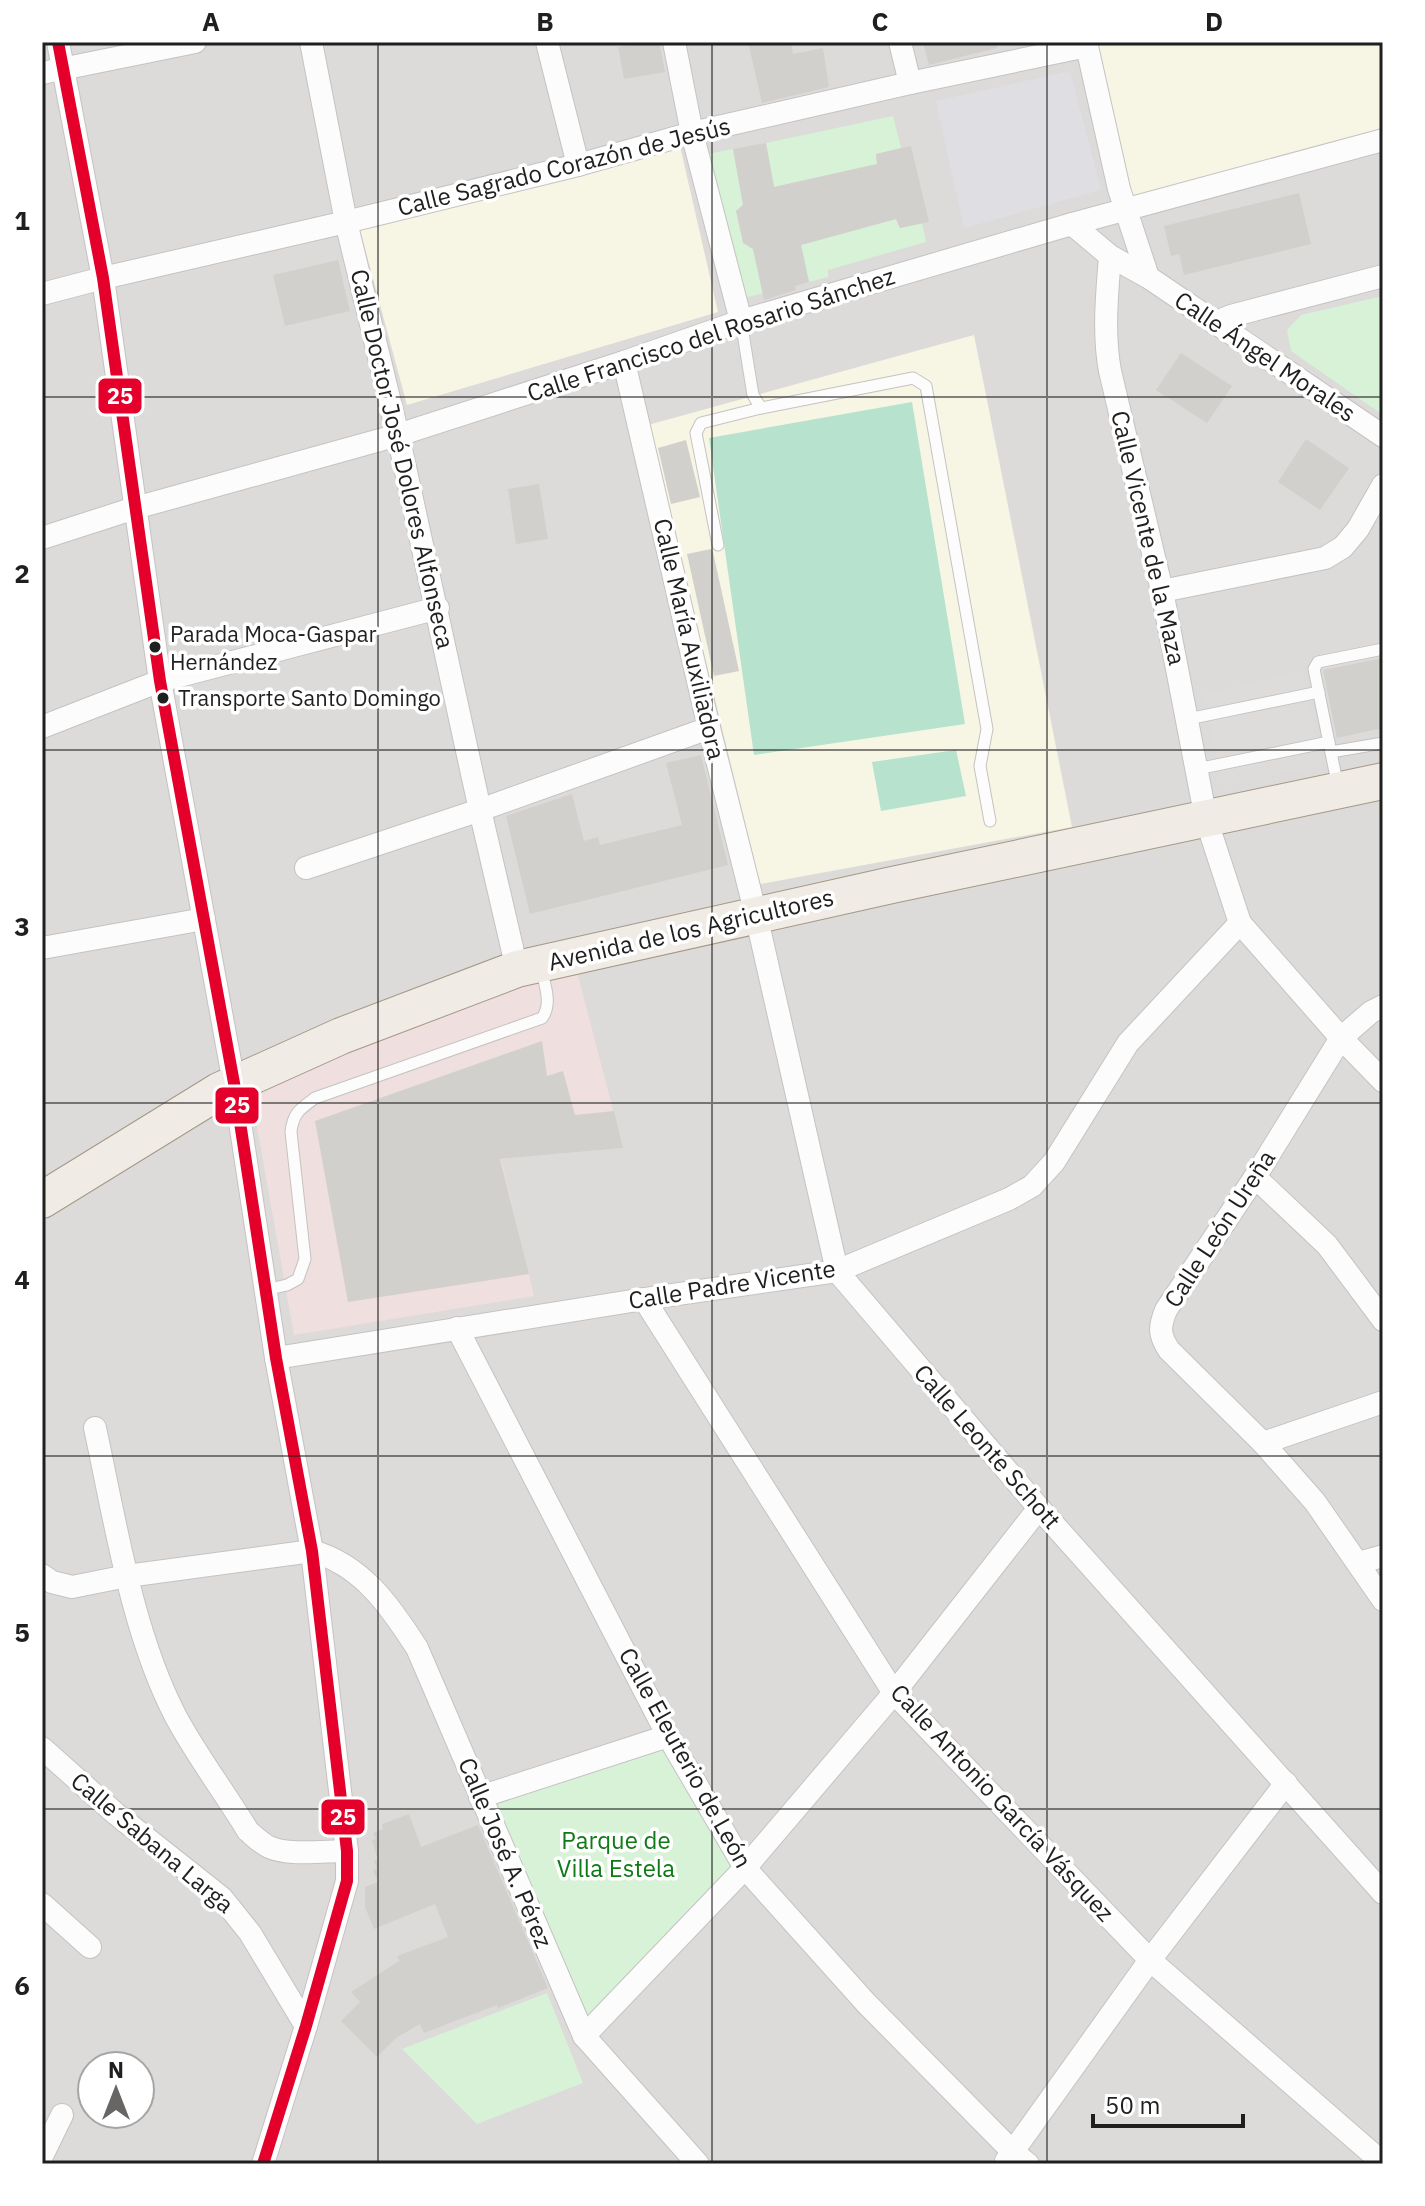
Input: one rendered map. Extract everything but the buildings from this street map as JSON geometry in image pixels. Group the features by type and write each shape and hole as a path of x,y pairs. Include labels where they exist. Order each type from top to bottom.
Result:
{"main road":[{"name":"Avenida de los Agricultores","path":"42,1200 234,1083 341,1036 529,966 1383,781"}],"street":[{"path":"58,42 52,71 103,278 160,681 234,1083 276,1358 312,1551 347,1851 347,1881 263,2164"},
{"path":"52,71 195,42"},
{"name":"Calle Doctor José Dolores Alfonseca","path":"311,42 346,222 438,608 480,810 529,966"},
{"path":"547,42 578,165"},
{"path":"674,42 692,133 741,321"},
{"path":"900,42 910,83"},
{"name":"Calle Sagrado Corazón de Jesús","path":"42,294 578,165 692,133 1086,44"},
{"name":"Calle Ángel Morales","path":"1086,44 1119,189 1148,277"},
{"name":"Calle Francisco del Rosario Sánchez","path":"42,538 135,508 398,435 741,321 1072,224 1383,140"},
{"name":"Calle Ángel Morales","path":"1072,224 1110,256 1148,277 1383,436"},
{"name":"Calle Vicente de la Maza","path":"1110,256 1105,345 1162,591 1206,819 1240,923"},
{"path":"1214,323 1383,276"},
{"name":"Calle María Auxiliadora","path":"624,362 756,915"},
{"path":"1162,591 1325,558 1343,547 1358,529 1383,485"},
{"path":"42,727 160,681 438,608"},
{"path":"306,868 709,728"},
{"name":"Calle Leonte Schott","path":"756,915 837,1271 1039,1508 1383,1893"},
{"path":"42,948 204,919"},
{"path":"1240,923 1383,1081"},
{"name":"Calle Padre Vicente","path":"276,1358 837,1271 1009,1199 1032,1186 1054,1162 1128,1043 1240,923"},
{"name":"Calle León Ureña","path":"1383,1006 1371,1012 1341,1038 1160,1323 1160,1337 1169,1350 1263,1443 1315,1502 1383,1600"},
{"path":"1255,1177 1327,1245 1383,1320"},
{"name":"Calle Antonio García Vásquez","path":"644,1299 894,1693 1150,1960 1383,2163"},
{"name":"Calle Eleuterio de León","path":"457,1328 668,1736 745,1868 866,2003 1015,2160"},
{"path":"1263,1443 1383,1402"},
{"path":"95,1428 127,1576 150,1657 176,1717 248,1831 259,1841 284,1851 347,1851"},
{"path":"584,2036 745,1868 894,1693 1039,1508"},
{"path":"42,1575 52,1582 72,1587 127,1576 312,1551"},
{"name":"Calle José A. Pérez","path":"312,1551 329,1556 356,1571 401,1622 417,1648 584,2036 698,2164"},
{"path":"1358,1563 1383,1556"},
{"path":"480,1797 668,1736"},
{"name":"Calle Sabana Larga","path":"42,1748 116,1814 222,1898 250,1933 306,2026"},
{"path":"1015,2160 1150,1960 1286,1783"},
{"path":"42,1904 90,1947"},
{"path":"42,2156 62,2115"}],"lane":[{"path":"741,321 753,395 761,408"},
{"path":"718,545 696,433 707,421 913,378 926,386 987,729 980,766 990,821"},
{"path":"1339,791 1314,669 1318,662 1383,649"},
{"path":"1188,719 1319,692"},
{"path":"1197,769 1330,747 1383,743"},
{"path":"265,1290 298,1279 305,1259 291,1132 293,1118 315,1098 542,1018 548,1011 548,1000 529,966"}],"shaded area":[{"path":"42,42 1383,42 1383,2164 42,2164"},
{"path":"1095,42 1383,42 1383,130 1133,200"},
{"path":"1070,71 1101,190 964,228 936,101"},
{"path":"680,146 718,312 407,405 360,230"},
{"path":"974,335 1072,827 760,884 648,425"},
{"path":"1303,671 1322,766 1224,786 1204,695"},
{"path":"576,968 623,1148 501,1159 534,1296 294,1335 251,1093 408,1021"}],"green space":[{"path":"893,116 901,148 876,154 877,164 774,187 766,143"},
{"path":"733,149 743,205 736,211 753,249 763,293 741,299 708,154"},
{"path":"896,219 900,228 922,223 926,242 828,270 828,277 809,282 801,245"},
{"path":"1383,296 1383,415 1291,351 1287,330 1301,315"},
{"path":"912,402 965,724 754,755 709,438"},
{"path":"956,750 966,796 881,811 872,762"},
{"name":"Parque de Villa Estela","path":"668,1736 738,1868 587,2020 488,1800"},
{"path":"547,1993 583,2083 477,2124 402,2049"}],"transit line":[{"name":"25","path":"58,42 103,278 160,681 234,1083 276,1358 312,1551 347,1851 347,1881 263,2164"}],"place":[{"name":"Parada Moca-Gaspar Hernández","path":"155,647"},
{"name":"Transporte Santo Domingo","path":"163,698"}]}
